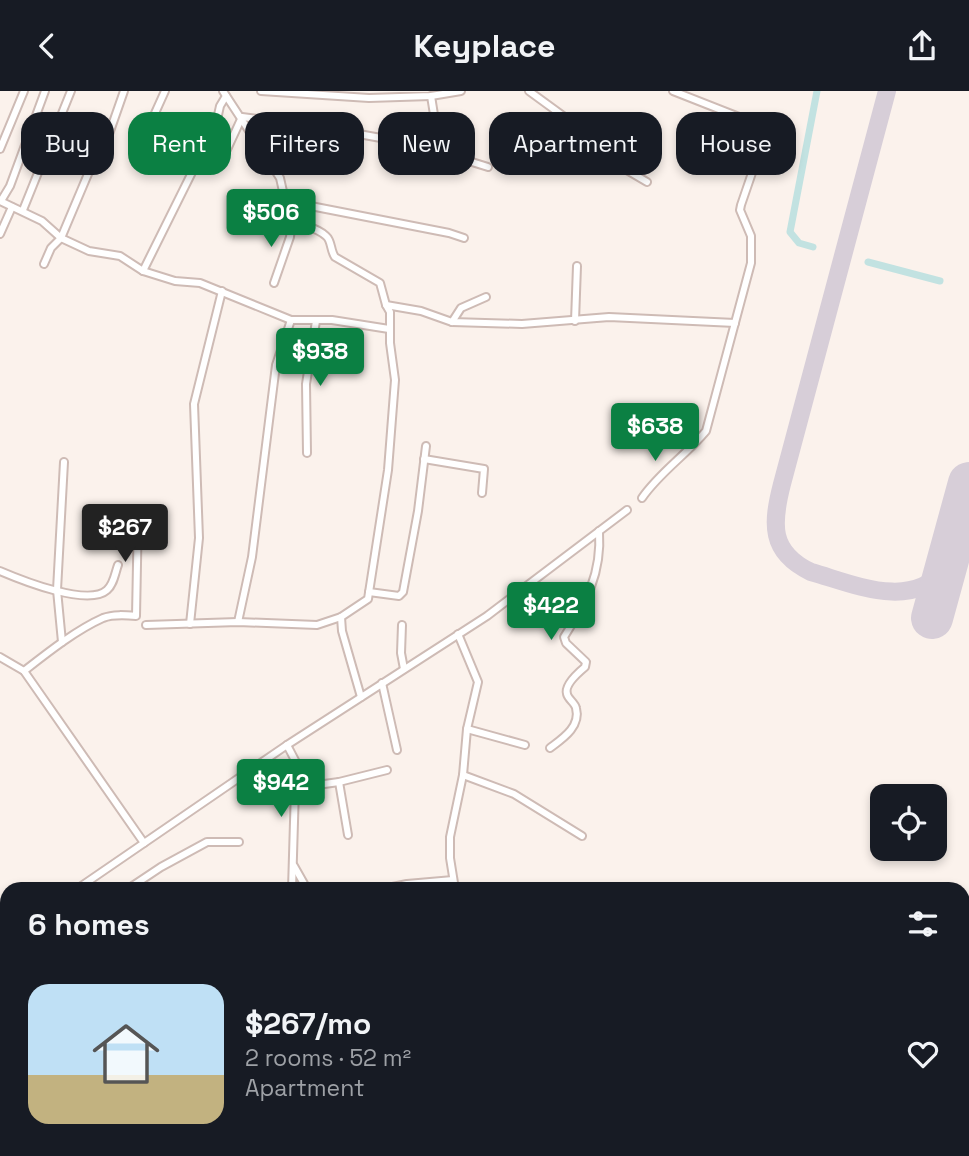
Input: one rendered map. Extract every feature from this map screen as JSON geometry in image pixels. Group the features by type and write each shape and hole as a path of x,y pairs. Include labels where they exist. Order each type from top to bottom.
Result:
{"street":[{"path":"0,149 24,91"},
{"path":"38,112 46,91"},
{"path":"63,112 71,91"},
{"path":"44,264 51,248 61,238 88,174 109,135 124,91"},
{"path":"156,112 166,91"},
{"path":"261,91 369,98 431,96 461,91"},
{"path":"529,91 607,148 613,162 647,182"},
{"path":"642,498 651,485 692,448 706,431 751,263 751,236 740,210 765,130 749,120 742,120 673,91"},
{"path":"143,271 216,124 225,94"},
{"path":"225,94 280,177 292,221 290,237 274,283"},
{"path":"431,96 434,112"},
{"path":"242,117 378,137"},
{"path":"231,141 242,117"},
{"path":"21,157 10,186 0,201 42,221 61,238 89,251 120,256 143,271 175,282 200,283 291,320 332,320 389,328"},
{"path":"475,163 488,167"},
{"path":"23,210 37,175"},
{"path":"285,201 449,233 464,239"},
{"path":"0,234 12,207"},
{"path":"146,625 238,622 317,625 341,617 368,599 388,470 395,380 389,328 390,311 386,306 383,290 375,278 335,257 324,234 292,221"},
{"path":"575,321 578,266"},
{"path":"190,624 199,538 194,404 222,291"},
{"path":"452,322 461,308 486,297"},
{"path":"386,306 421,311 452,322 522,324 609,317 735,323"},
{"path":"238,622 252,557 276,365 291,320"},
{"path":"307,453 306,384 316,321"},
{"path":"369,591 393,596 400,596 403,592 426,446"},
{"path":"424,459 484,469 482,493"},
{"path":"62,642 57,590 64,462"},
{"path":"87,882 287,745 487,616 627,510"},
{"path":"24,671 62,642 103,618 116,615 136,616 138,512"},
{"path":"550,748 572,731 576,717 576,709 566,691 586,662 566,643 564,637 586,604 598,561 599,531"},
{"path":"0,571 29,584 91,596 106,592 113,583 118,565"},
{"path":"341,617 342,631 361,697"},
{"path":"402,625 401,653 404,669"},
{"path":"430,882 453,880 450,837 463,775 467,729 478,683 458,634"},
{"path":"0,657 24,671 144,843"},
{"path":"382,683 397,750"},
{"path":"467,729 525,745"},
{"path":"287,745 298,767 292,882"},
{"path":"295,788 339,782 387,770"},
{"path":"463,775 514,794 582,835"},
{"path":"339,782 348,835"},
{"path":"139,882 207,842 239,842"},
{"path":"293,864 303,882"}],"waterway":[{"path":"813,247 799,243 790,232 817,91"},
{"path":"868,262 940,281"}],"taxiway":[{"path":"887,91 782,484 776,511 777,535 787,555 811,572 881,591 916,589 931,582 945,569"}],"runway":[{"path":"932,618 969,483"}]}
